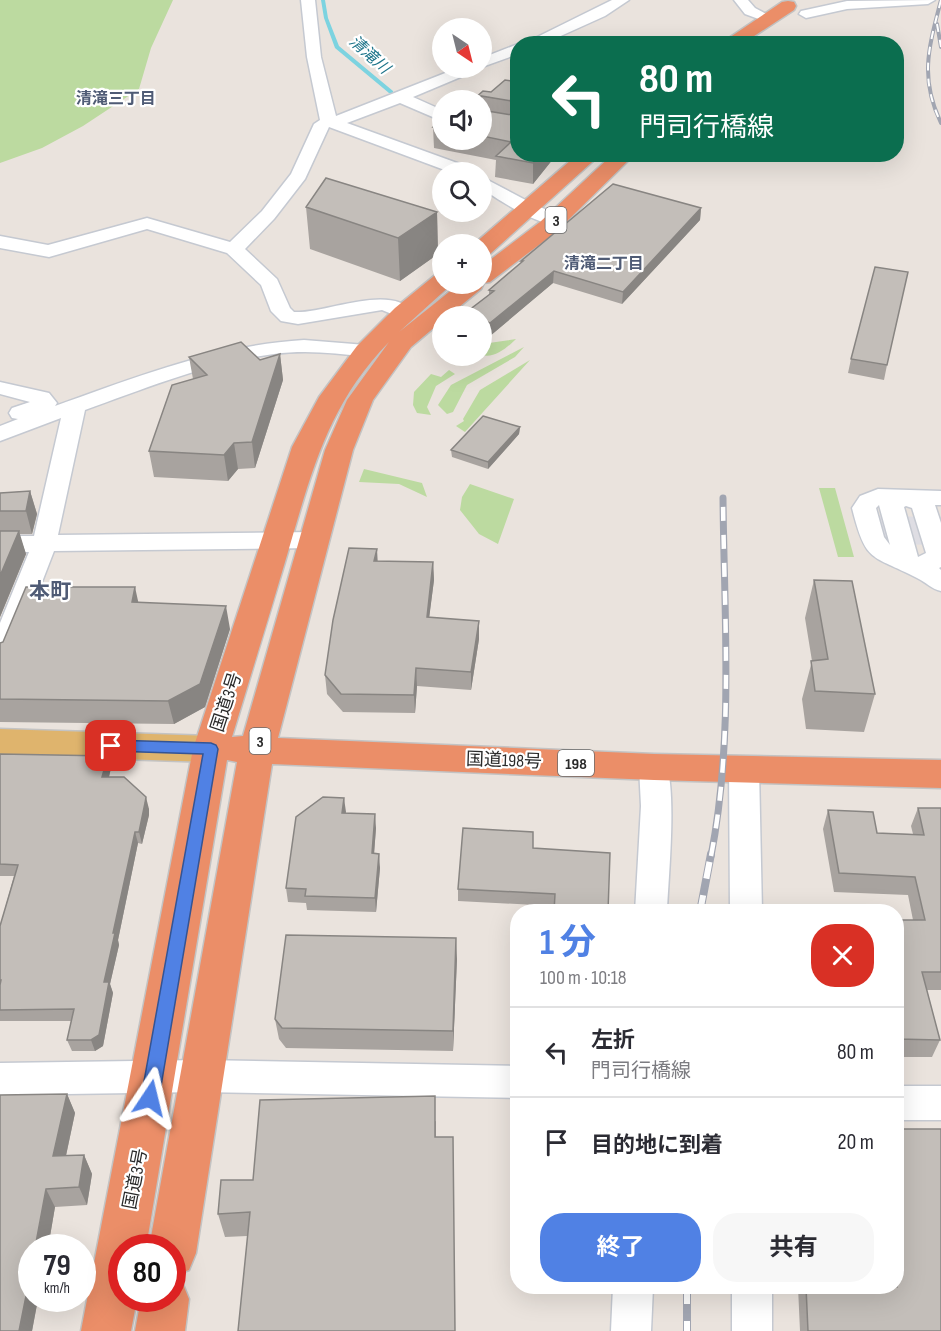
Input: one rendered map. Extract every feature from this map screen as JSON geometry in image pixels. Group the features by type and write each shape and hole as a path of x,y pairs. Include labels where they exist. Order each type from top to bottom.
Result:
{"highway":[{"path":"741,36 767,18 782,3 810,7"},
{"path":"764,36 810,7"},
{"name":"3","path":"492,240 582,162"},
{"name":"3","path":"492,269 556,220 617,162"},
{"name":"国道3号","path":"125,1234 211,749 306,447 332,397 366,351 404,312 432,289"},
{"name":"3","path":"175,1234 257,750 339,450 360,400 402,342 461,294"},
{"name":"国道198号","path":"211,749 654,766 941,774"},
{"name":"国道3号","path":"106,1331 110,1312"},
{"path":"160,1331 163,1312"}],"main road":[{"path":"0,741 211,749"}],"street":[{"path":"308,0 314,57 329,122"},
{"path":"548,36 600,13 622,0"},
{"path":"741,0 750,10 767,18"},
{"path":"810,7 928,0"},
{"path":"492,59 510,51"},
{"path":"234,249 268,215 299,176 319,128 329,122 349,117 446,78"},
{"path":"400,97 432,111"},
{"path":"329,122 438,162"},
{"path":"492,188 529,209 556,220"},
{"path":"0,242 49,251 147,223 234,249 270,283 281,311 288,317 298,318 385,304 404,312"},
{"path":"0,434 179,371 257,349 315,344 366,351"},
{"path":"0,388 40,398 46,403 0,420"},
{"path":"0,657 44,544 75,406"},
{"path":"941,498 878,496 868,501 864,508 874,544 880,550 925,571 941,583"},
{"path":"903,497 920,502 924,507 938,553 936,559 931,563 908,565"},
{"path":"0,544 315,540"},
{"path":"651,904 656,806 654,766"},
{"path":"744,768 746,904"},
{"path":"0,1079 201,1076 510,1082"},
{"path":"904,1103 941,1103"},
{"path":"631,1331 633,1294"},
{"path":"752,1294 752,1331"}],"shaded area":[{"path":"877,516 941,517 941,545 885,544"}],"green space":[{"path":"0,0 173,0 151,48 139,89 83,126 42,148 0,163"},
{"path":"516,339 505,349 492,355 492,343"},
{"path":"524,347 515,357 467,385 453,412 447,414 438,405 451,385 488,366 492,366 492,364"},
{"path":"530,360 465,432 456,426 464,421 463,419 480,390"},
{"path":"449,370 455,374 436,386 427,407 431,415 417,413 413,405 414,392 431,374 441,377"},
{"path":"364,469 422,483 427,497 399,484 359,482"},
{"path":"470,484 514,499 498,544 479,534 460,510 462,497"},
{"path":"819,488 835,488 854,557 838,557"}],"building":[{"path":"505,80 510,81 510,101 492,98 492,91"},
{"path":"492,112 510,115 510,142 492,138"},
{"path":"510,143 510,159 496,156"},
{"path":"326,178 432,210 432,215 398,238 306,207"},
{"path":"613,184 701,208 623,292 554,271 492,321 492,306 474,306 492,294 494,291 492,287 523,261 521,261"},
{"path":"875,267 908,272 887,365 851,359"},
{"path":"241,342 260,360 280,354 252,442 234,443 224,455 149,451 172,385 207,375 189,357"},
{"path":"483,416 520,427 488,462 451,450"},
{"path":"30,491 26,511 0,511 0,493"},
{"path":"0,531 19,531 0,576"},
{"path":"349,548 377,549 374,561 433,562 427,617 479,621 471,672 416,668 414,695 341,694 325,675 333,620"},
{"path":"814,580 852,581 875,694 815,691 811,661 828,659"},
{"path":"26,587 135,587 132,602 226,606 200,684 168,701 0,699 0,643 3,642"},
{"path":"0,754 108,756 102,777 124,777 146,797 139,832 135,832 113,933 115,933 104,982 109,982 99,1035 91,1040 67,1040 74,1009 0,1010 0,926 18,865 0,864"},
{"path":"323,797 344,798 342,813 375,814 372,853 379,854 375,898 305,896 306,889 286,888 296,817"},
{"path":"918,808 941,808 941,972 922,972 940,1040 904,1039 904,920 925,920 915,877 839,873 828,810 873,812 877,833 924,835"},
{"path":"463,828 533,832 533,848 610,853 608,904 554,904 555,894 458,889"},
{"path":"286,935 456,938 453,1031 282,1028 275,1019"},
{"path":"67,1094 53,1156 84,1155 79,1187 46,1189 38,1234 18,1234 18,1312 23,1312 19,1331 0,1331 0,1095"},
{"path":"435,1096 435,1137 453,1137 455,1331 238,1331 250,1212 218,1214 221,1180 253,1180 260,1100"},
{"path":"904,1129 941,1129 941,1331 808,1331 806,1294 904,1294"}],"waterway":[{"name":"清滝川","path":"323,0 326,18 337,47 391,92"}],"railway":[{"path":"941,0 928,62 930,91 941,123"},
{"path":"937,24 941,47"},
{"path":"711,856 723,767 725,722 726,632 723,498"},
{"path":"702,904 711,854"},
{"path":"687,1294 687,1331"}],"district":[{"name":"清滝三丁目","path":"116,98"},
{"name":"清滝二丁目","path":"604,263"},
{"name":"本町","path":"50,591"}],"route":[{"path":"111,746 211,749 150,1098"}]}
